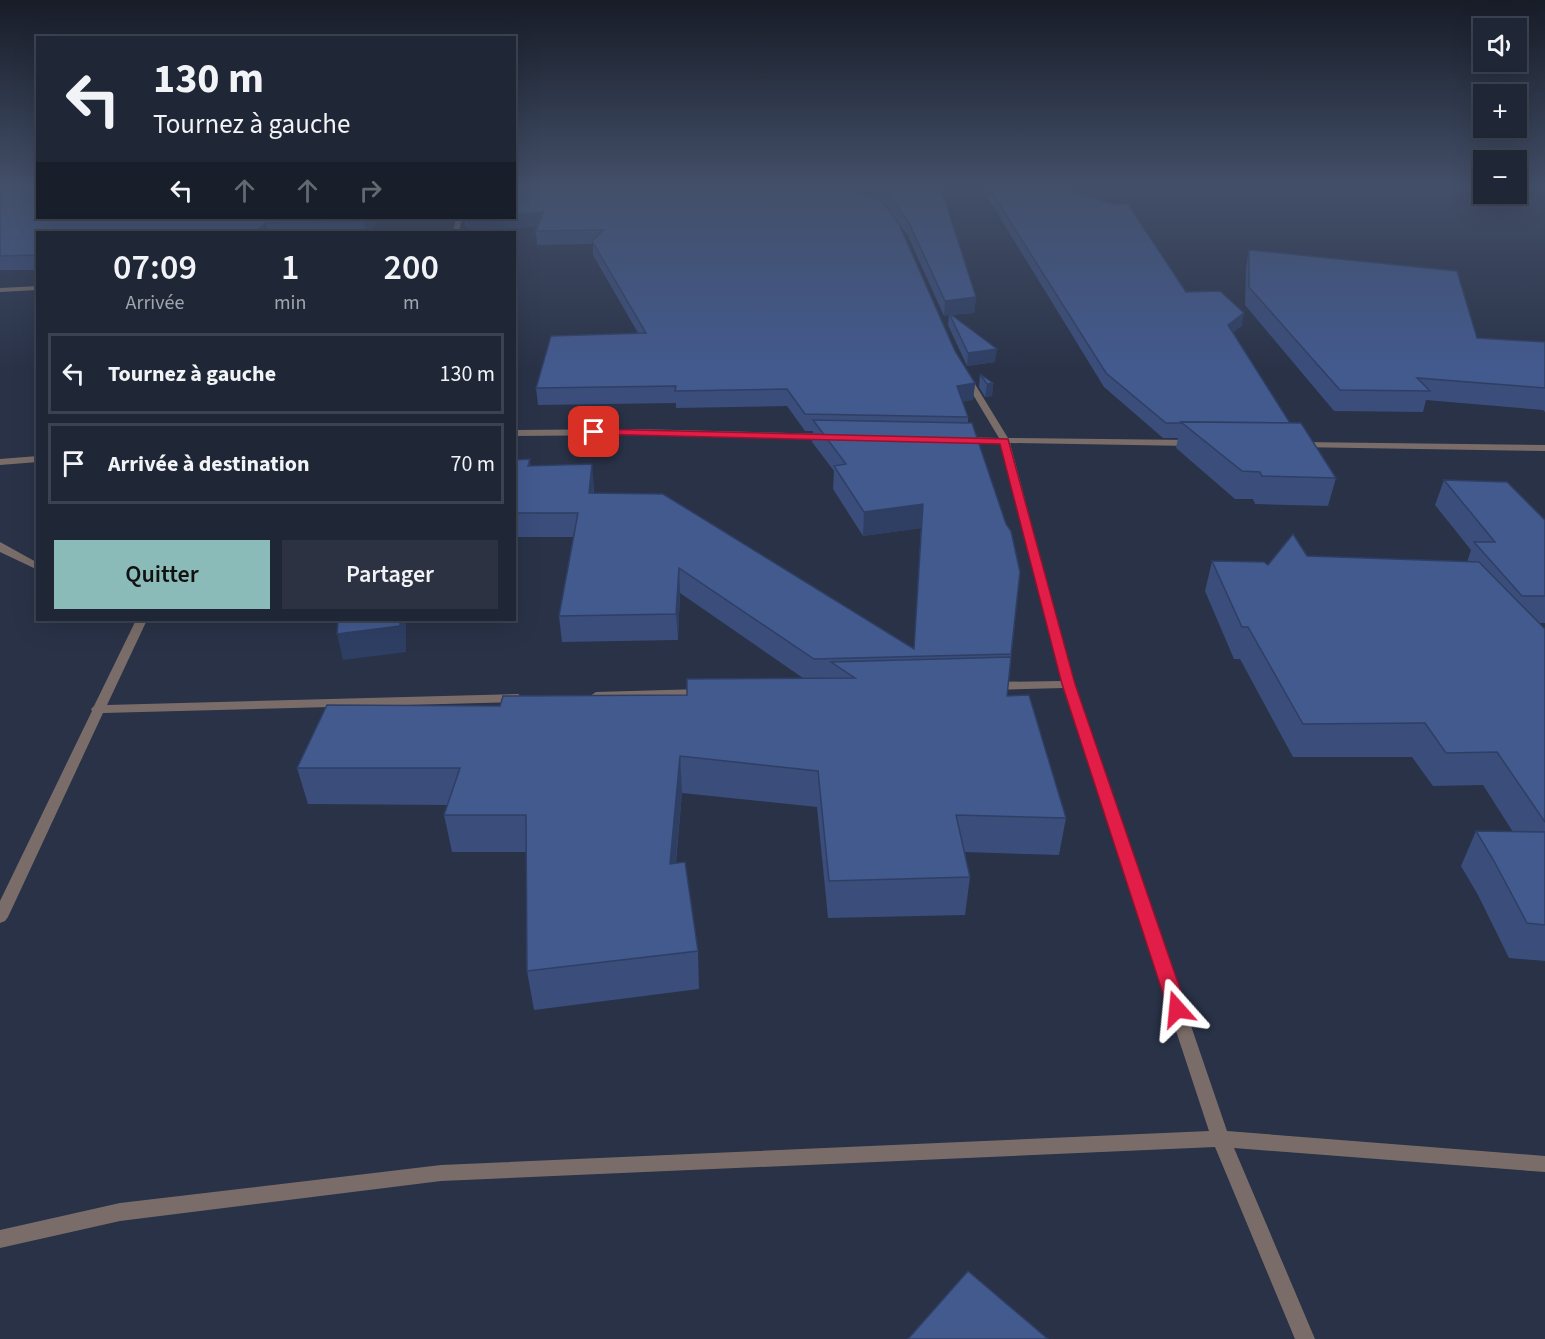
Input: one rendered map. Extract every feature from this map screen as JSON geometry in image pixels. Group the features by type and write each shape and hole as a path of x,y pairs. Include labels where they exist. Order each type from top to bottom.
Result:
{"street":[{"path":"0,290 36,288"},
{"path":"963,372 1005,441 1068,684 1221,1139 1305,1339"},
{"path":"516,433 637,432 839,437"},
{"path":"957,440 1204,444"},
{"path":"1287,445 1545,448"},
{"path":"0,462 36,459"},
{"path":"0,545 4,550 36,566"},
{"path":"0,917 141,621"},
{"path":"974,686 1068,684"},
{"path":"583,696 713,693"},
{"path":"97,709 535,698"},
{"path":"0,1239 120,1212 441,1173 1221,1139 1545,1164"}],"building":[{"path":"0,247 36,247 36,255 0,256"},
{"path":"596,247 909,247 955,351 975,383 957,386 968,417 805,414 787,389 675,391 676,386 536,388 551,336 646,333"},
{"path":"920,247 960,247 976,297 945,301"},
{"path":"1027,247 1157,247 1186,292 1220,291 1244,313 1228,325 1290,423 1166,423 1106,373"},
{"path":"1249,250 1457,271 1477,338 1545,342 1545,388 1417,378 1430,391 1340,390 1249,287"},
{"path":"949,313 997,349 968,353"},
{"path":"980,374 993,383 987,384"},
{"path":"813,420 972,423 1006,524 1011,531 1020,572 1011,654 814,659 679,568 676,614 559,616 578,513 516,513 516,460 530,459 528,466 592,464 589,493 663,494 914,649 923,504 864,512 834,466 846,464"},
{"path":"1181,422 1301,423 1336,478 1262,476 1260,472 1242,471"},
{"path":"1444,480 1507,482 1545,520 1545,596 1522,596 1474,542 1495,542"},
{"path":"1293,534 1307,556 1479,562 1545,629 1545,822 1497,752 1446,753 1425,723 1303,724 1248,627 1242,627 1212,561 1264,562 1268,565"},
{"path":"338,621 400,621 400,626 337,634"},
{"path":"1011,657 1007,696 1029,695 1066,818 956,815 970,877 829,881 818,771 680,756 670,864 685,862 698,951 527,971 526,815 444,815 460,768 297,768 327,705 500,706 503,696 687,695 687,679 855,678 831,662"},
{"path":"1476,831 1545,832 1545,925 1527,923"},
{"path":"968,1271 1048,1339 908,1339"}],"route":[{"path":"594,432 1005,441 1068,684 1177,1009"}]}
